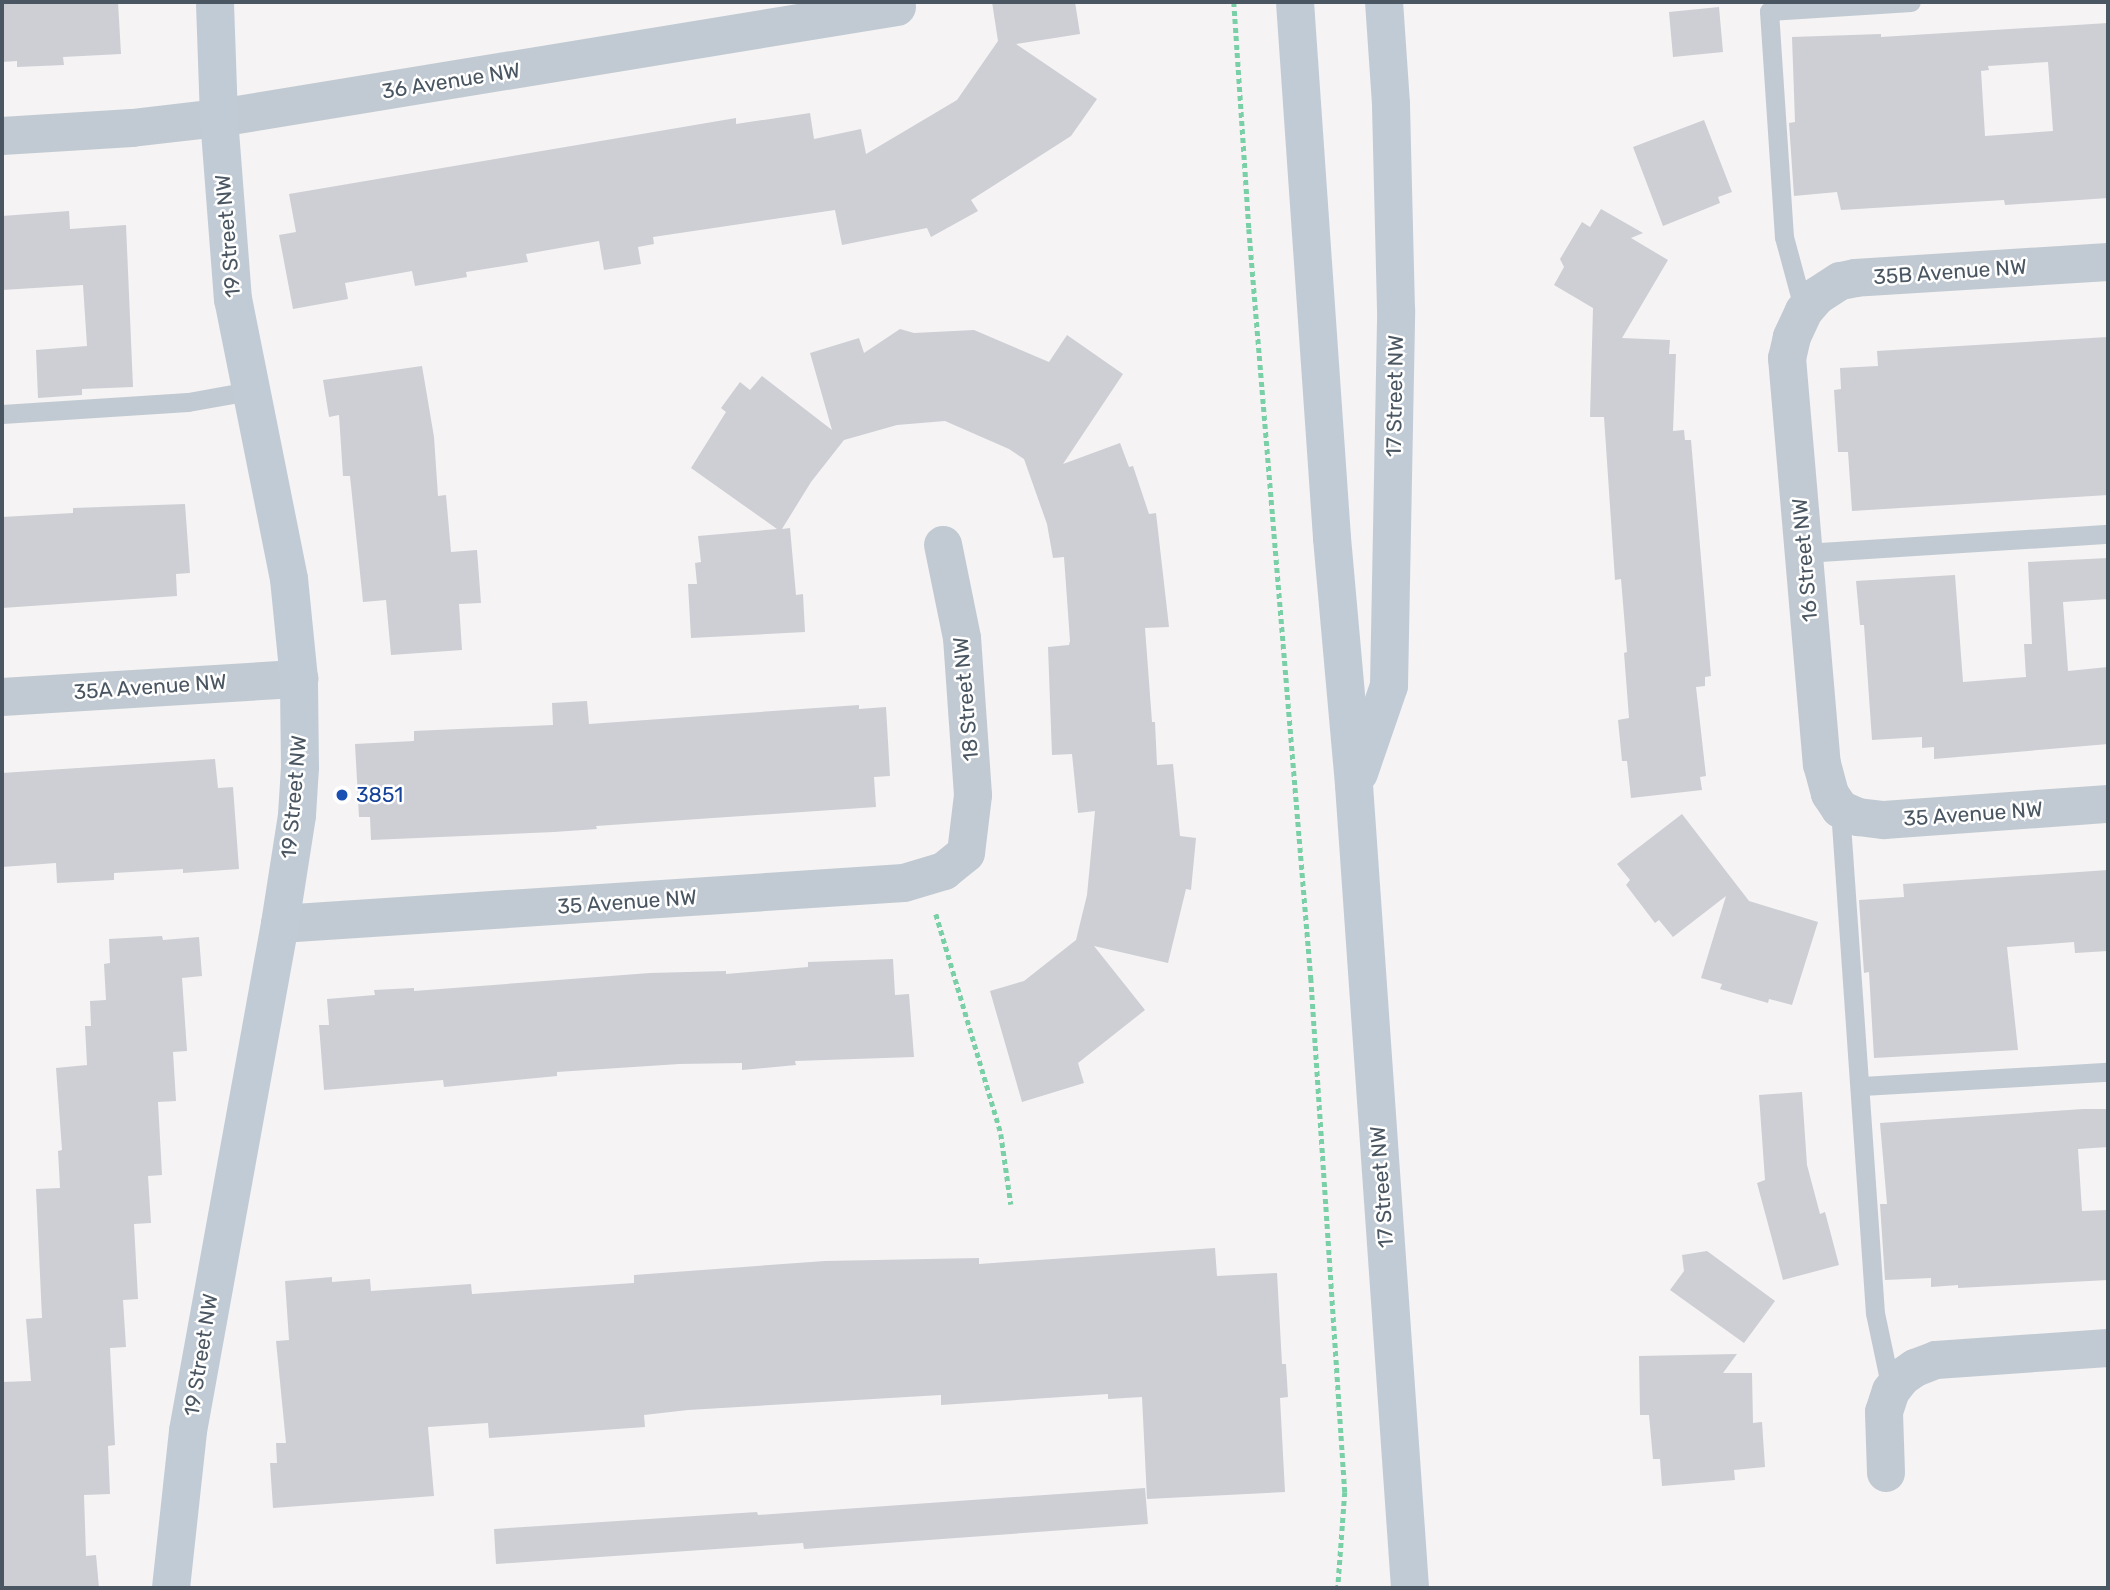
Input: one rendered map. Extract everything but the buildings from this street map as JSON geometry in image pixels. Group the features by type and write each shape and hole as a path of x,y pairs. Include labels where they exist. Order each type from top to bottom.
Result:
{"main road":[{"name":"19 Street NW","path":"171,1588 188,1431 280,924 300,767 299,679 283,540 233,300 219,118 215,2"},
{"name":"17 Street NW","path":"1295,2 1332,538 1354,785 1410,1588"},
{"name":"17 Street NW","path":"1354,785 1389,686 1390,672 1396,310 1391,104 1384,2"}],"street":[{"name":"36 Avenue NW","path":"2,136 132,128 219,118 897,7"},
{"name":"35B Avenue NW","path":"1804,311 1829,287 1856,278 2108,262"},
{"name":"16 Street NW","path":"1804,311 1792,337 1787,358 1822,764 1830,794 1840,809"},
{"name":"18 Street NW","path":"943,545 963,651 973,794 971,837 966,853"},
{"name":"35A Avenue NW","path":"2,696 299,679"},
{"name":"35 Avenue NW","path":"1840,809 1858,817 1884,820 2108,804"},
{"name":"35 Avenue NW","path":"280,924 891,884 925,878 955,865 966,853"},
{"path":"1886,1474 1884,1412 1891,1391 1909,1372 1936,1360 2108,1348"}],"lane":[{"path":"1804,311 1784,237 1769,11 1911,2"},
{"path":"2,414 188,402 250,391"},
{"path":"1804,553 2108,534"},
{"path":"1840,809 1862,1086 1875,1312 1891,1391"},
{"path":"1862,1086 2108,1072"}],"path":[{"path":"1234,2 1249,229 1311,978 1344,1478 1338,1588"},
{"path":"925,878 1001,1134 1011,1203"}],"place":[{"name":"3851","path":"342,795"}]}
